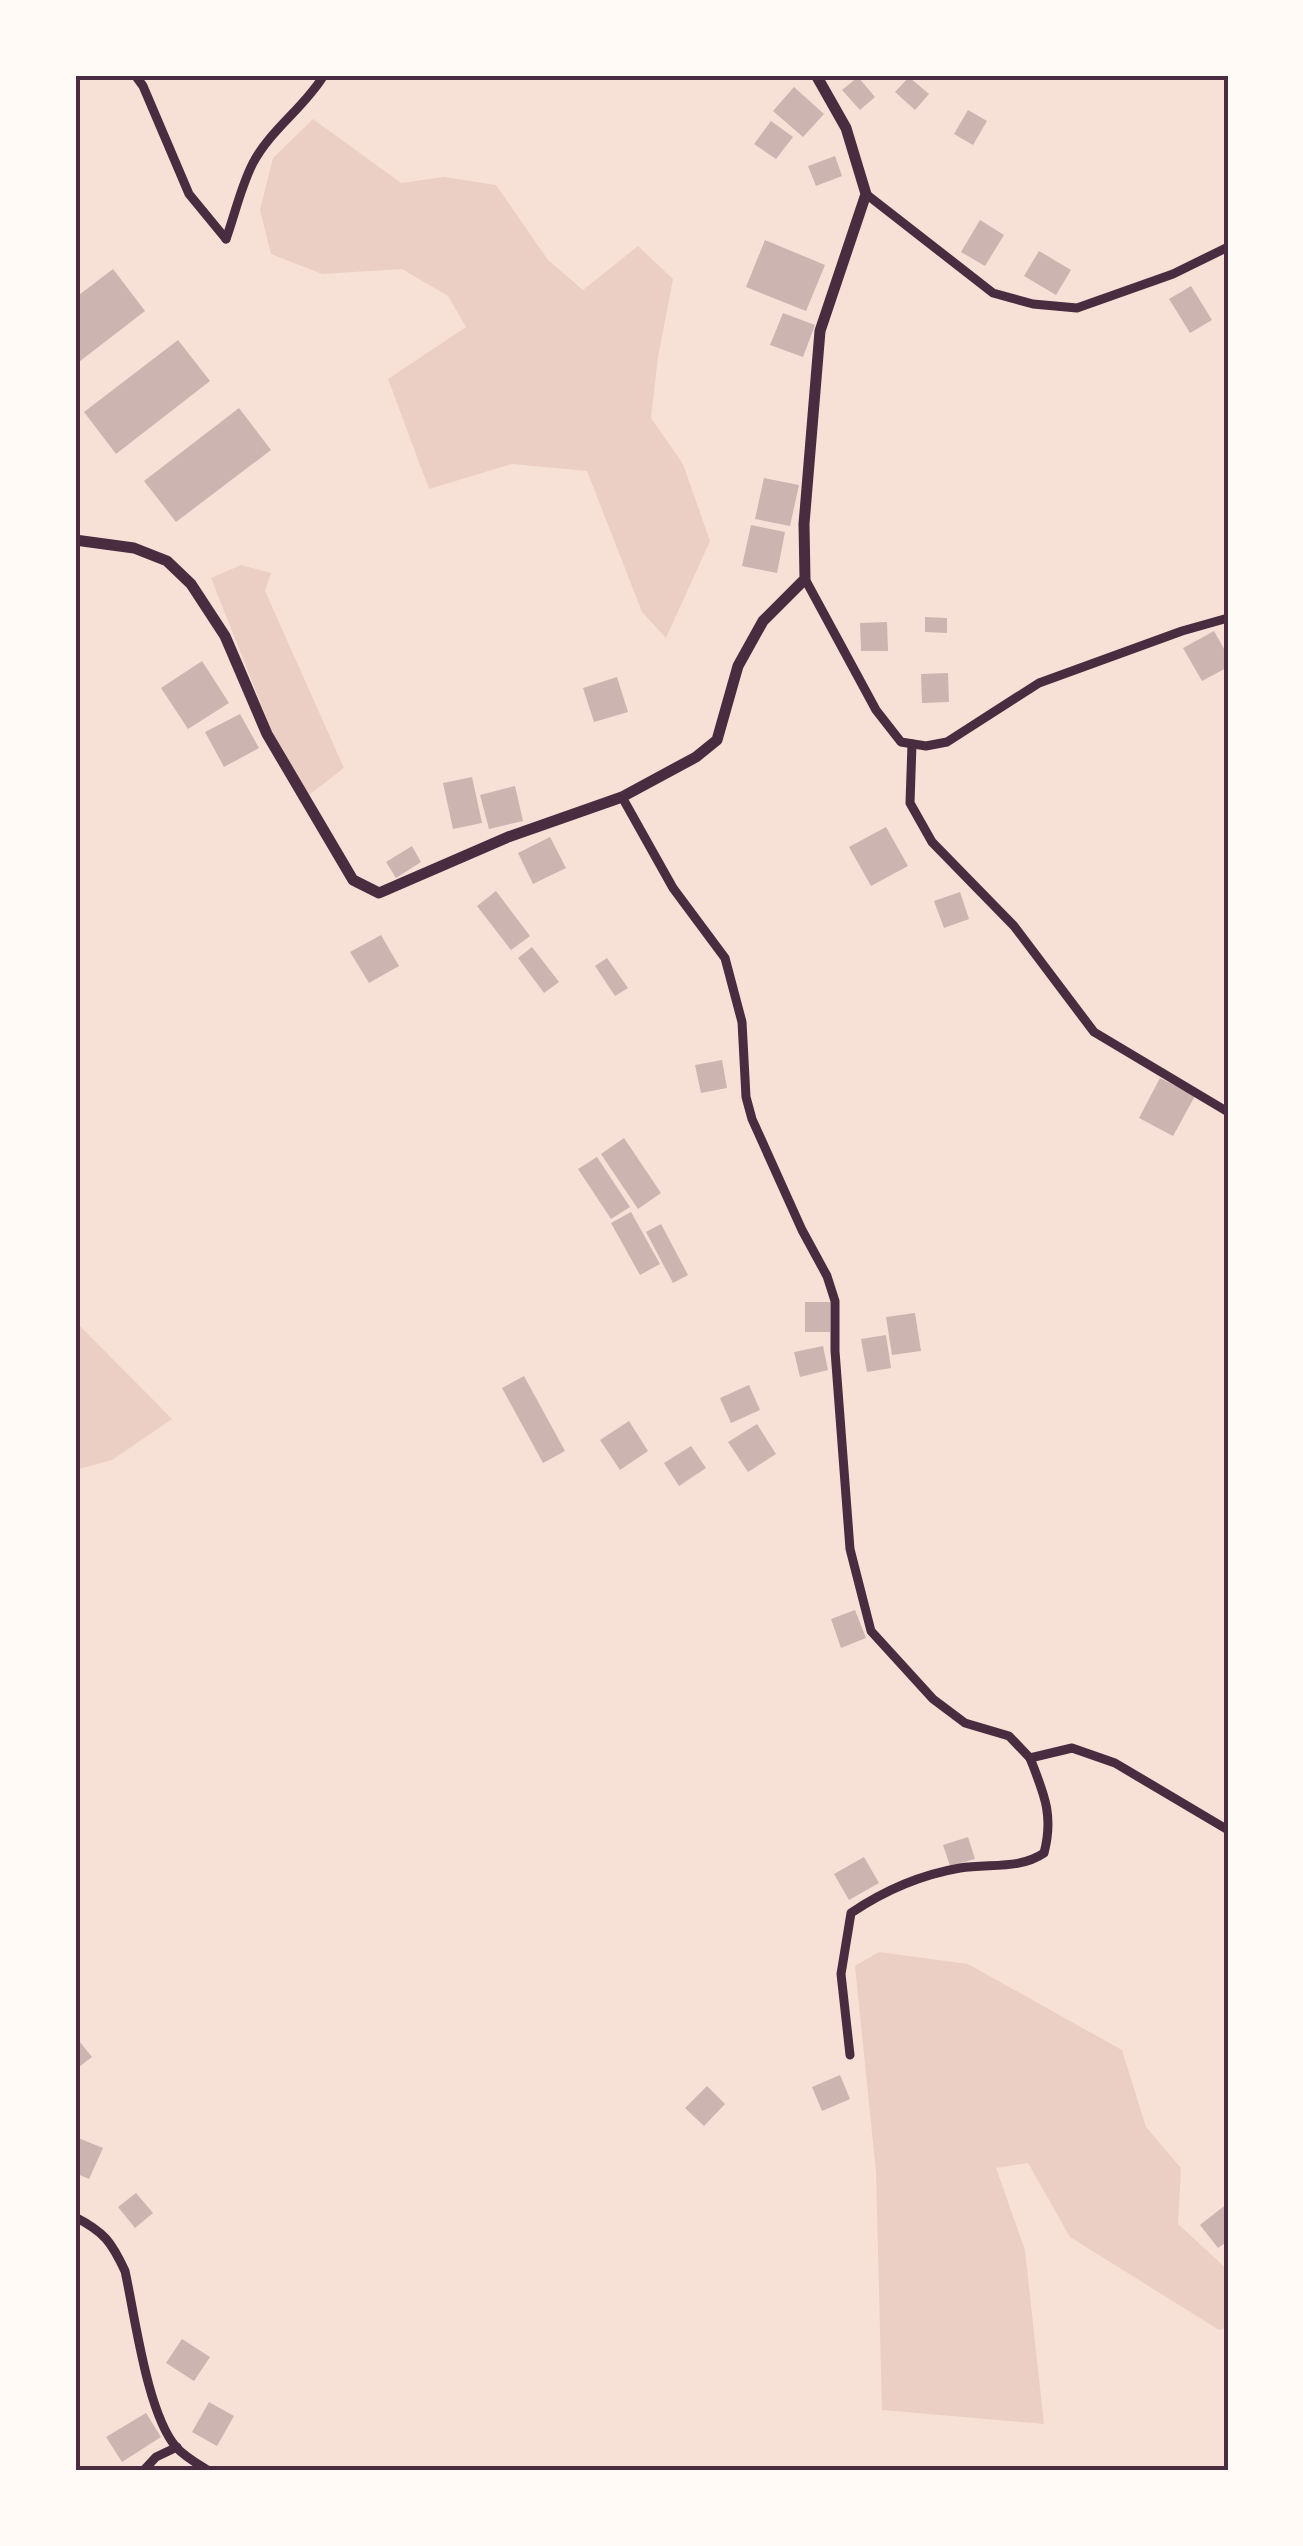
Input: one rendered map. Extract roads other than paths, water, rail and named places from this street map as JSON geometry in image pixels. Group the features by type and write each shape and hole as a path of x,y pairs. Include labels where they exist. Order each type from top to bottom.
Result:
{"street":[{"path":"135,75 189,194 226,239 254,162 275,133 310,98 324,75"},
{"path":"816,75 846,128 866,194 992,293 1033,304 1077,308 1172,274 1228,247"},
{"path":"866,194 820,331 804,524 805,579 876,710 902,742 926,746 947,742 1039,683 1228,618"},
{"path":"75,540 134,548 167,562 191,584 224,636 267,734 352,880 378,893 508,838 622,796 696,757 717,740 738,666 763,621 805,579"},
{"path":"912,744 910,802 932,842 1014,926 1094,1032 1228,1112"},
{"path":"622,796 673,888 725,958 742,1022 746,1097 752,1119 835,1301 835,1351 850,1549 871,1631 933,1700 966,1722 1009,1736 1030,1758 1046,1798 1050,1828 1044,1853 1032,1862 963,1867 914,1878 851,1913 841,1974 850,2054"},
{"path":"1030,1758 1072,1748 1114,1763 1228,1830"},
{"path":"75,2217 103,2232 125,2271 152,2393 164,2427 176,2448 209,2471"},
{"path":"143,2471 156,2457 176,2448"}]}
